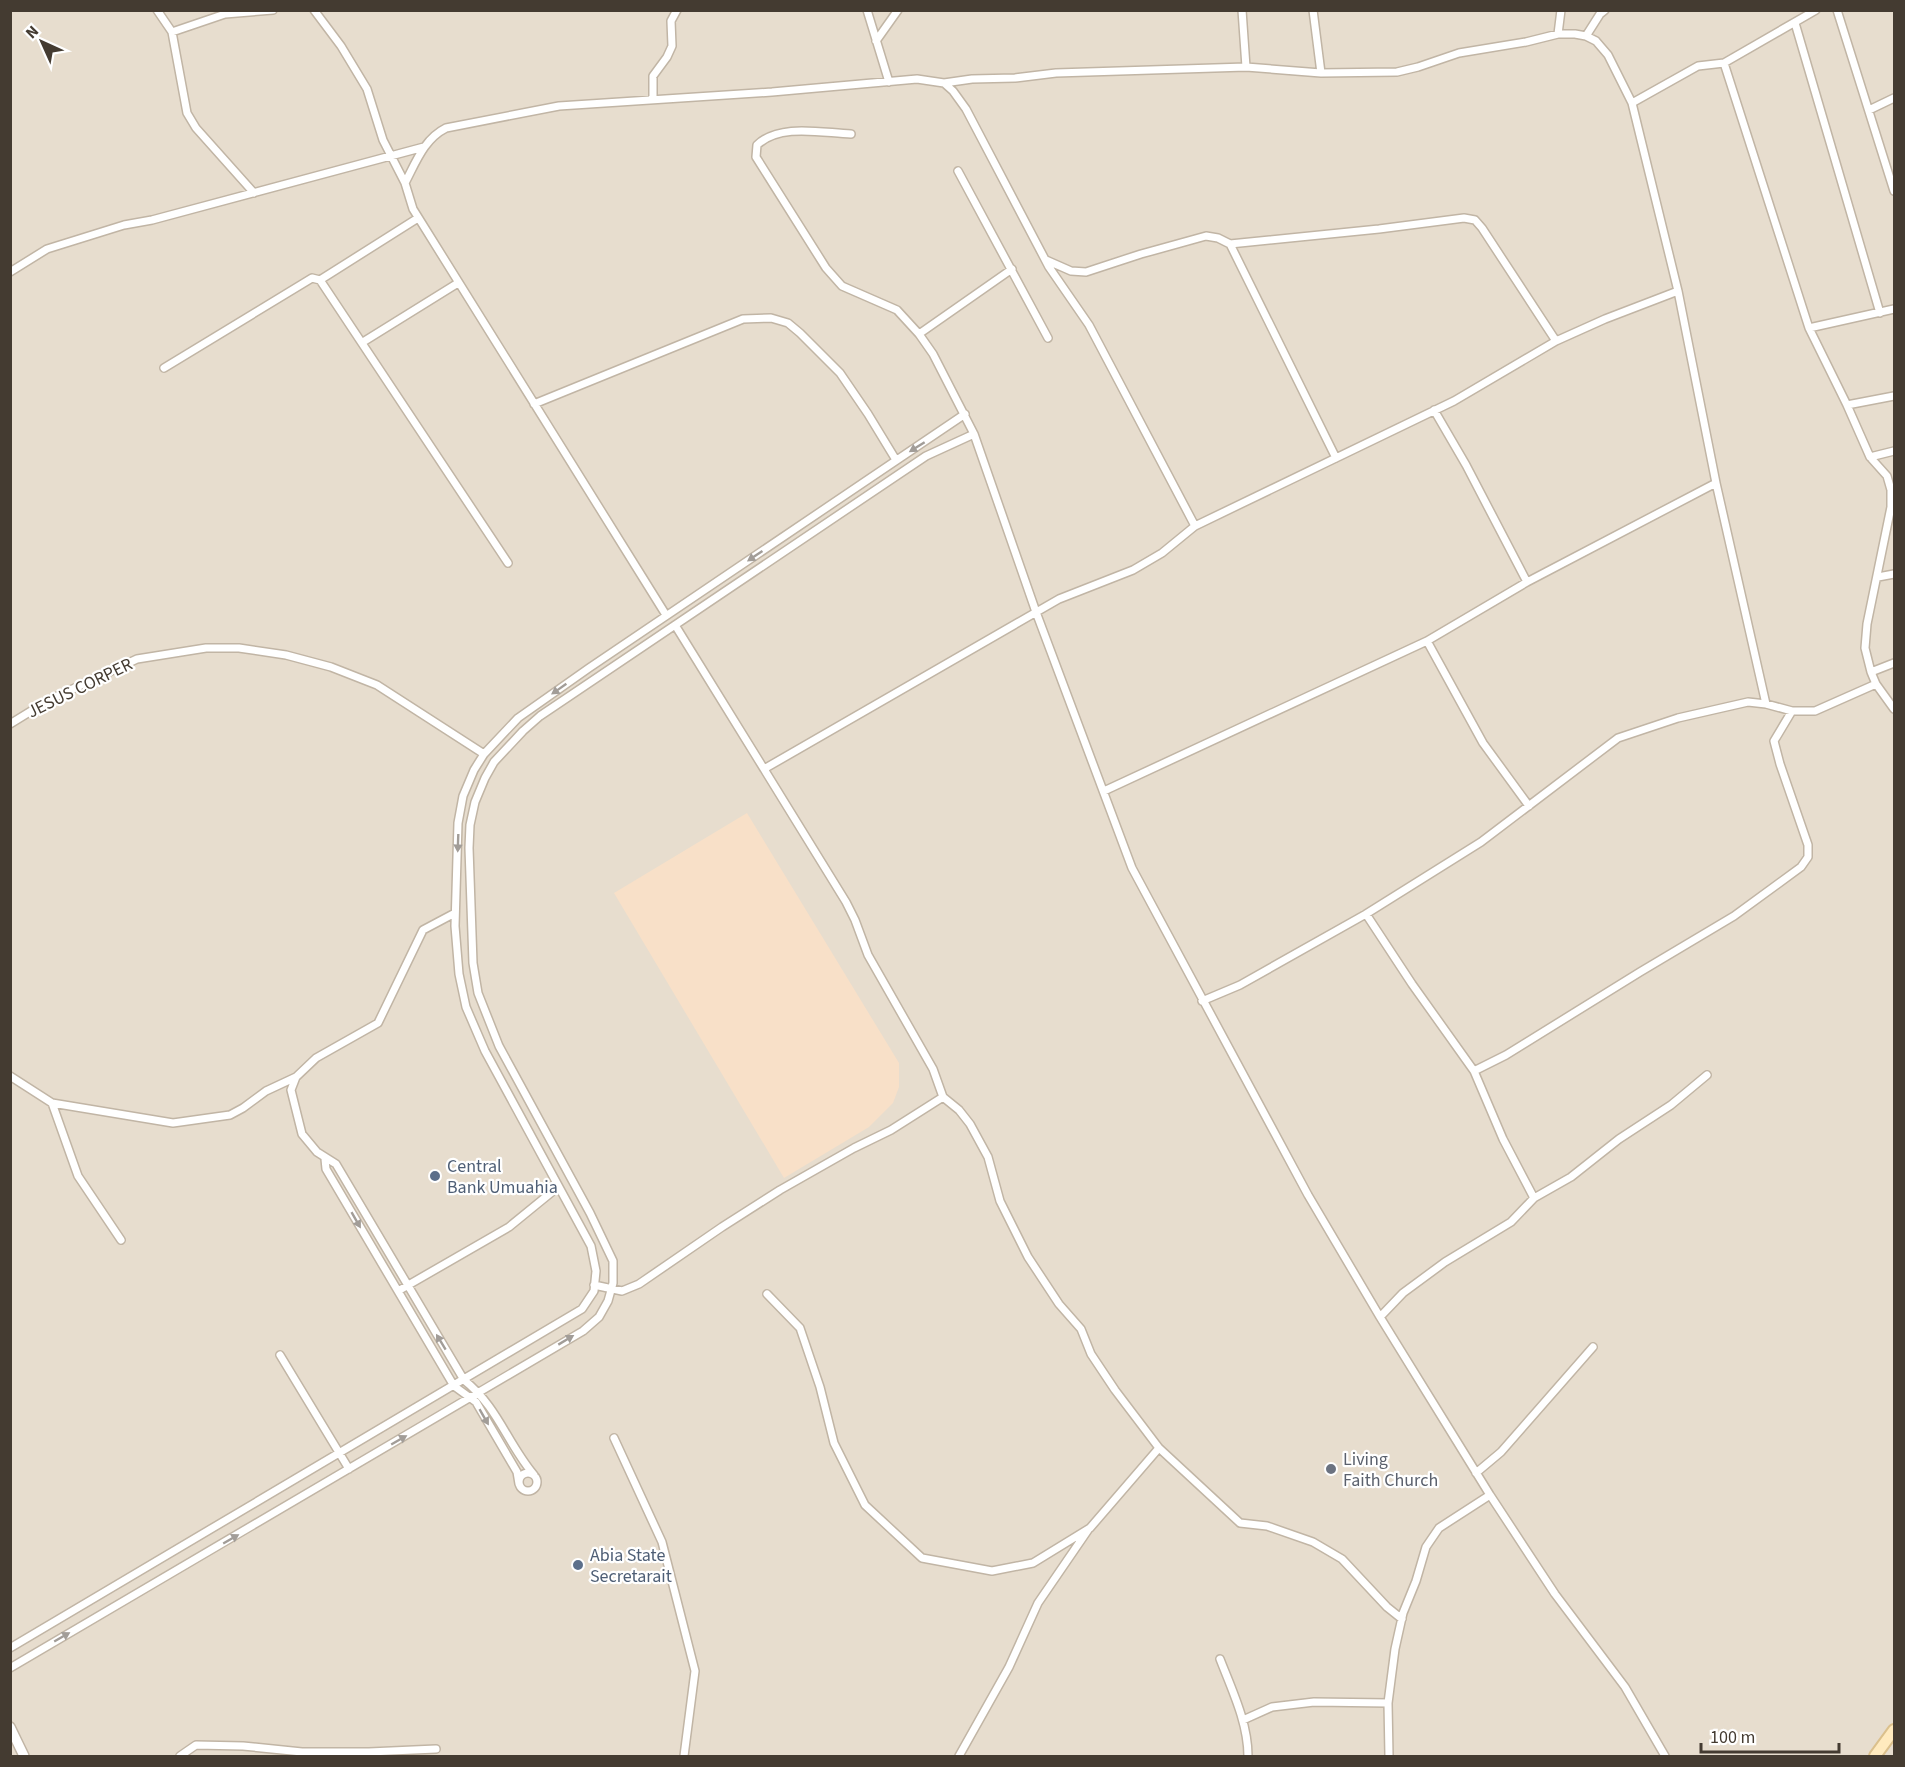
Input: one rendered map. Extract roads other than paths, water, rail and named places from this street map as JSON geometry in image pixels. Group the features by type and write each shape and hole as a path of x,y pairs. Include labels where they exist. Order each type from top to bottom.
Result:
{"main road":[{"path":"1875,1756 1894,1730"}],"street":[{"path":"157,10 172,32 187,113 196,128 255,193"},
{"path":"172,32 225,14 273,10"},
{"path":"314,10 341,46 367,89 383,140 405,183 418,218 666,615"},
{"path":"653,99 653,76 672,46 671,21 677,10"},
{"path":"867,10 889,82"},
{"path":"876,41 898,10"},
{"path":"1242,10 1246,67"},
{"path":"1313,10 1321,73"},
{"path":"1558,33 1561,10"},
{"path":"1586,36 1605,10"},
{"path":"1632,103 1698,66 1724,63 1816,10"},
{"path":"1837,10 1894,191"},
{"path":"1795,23 1880,313"},
{"path":"405,183 424,147 446,128 559,106 772,92 917,79 944,83 1056,73 1246,67 1321,73 1397,72 1459,53 1526,42 1558,33 1586,36 1596,41 1608,55 1632,103 1678,291 1716,483 1766,704"},
{"path":"1724,63 1809,328 1870,457 1887,476 1892,490 1893,507 1865,648 1876,684 1894,709"},
{"path":"944,83 966,109 1046,260 1089,325 1195,526"},
{"path":"1869,110 1894,99"},
{"path":"851,134 796,131 765,138 757,145 756,157 826,268 842,286 897,310 919,334 933,354 974,434 1036,612 1132,868 1308,1195 1380,1317 1490,1495 1555,1594 1625,1687 1665,1756"},
{"path":"10,272 47,249 124,225 152,220 424,147"},
{"path":"958,171 1048,338"},
{"path":"320,280 418,218"},
{"path":"1046,260 1071,271 1086,272 1206,236 1218,238 1230,244 1464,218 1475,220 1482,228 1556,341"},
{"path":"1230,244 1336,458"},
{"path":"919,334 1011,269"},
{"path":"164,368 312,278 320,280 508,563"},
{"path":"363,342 458,283"},
{"path":"764,769 1059,599 1133,570 1162,553 1195,526 1454,401 1556,341 1614,315 1678,291"},
{"path":"1809,328 1894,309"},
{"path":"534,404 743,319 771,318 788,323 840,373 896,460"},
{"path":"1847,405 1894,396"},
{"path":"1434,410 1466,465 1527,582"},
{"path":"10,1648 582,1309 594,1291 596,1271 591,1246 485,1051 466,1007 459,974 455,913 458,823 463,796 474,770 484,754 518,718 582,672 965,414"},
{"path":"10,1668 583,1331 599,1317 613,1283 613,1261 606,1243 489,1024 478,993 472,963 470,926 470,825 475,802 485,778 494,762 540,716 927,456 974,434"},
{"path":"1870,457 1894,451"},
{"path":"1104,791 1427,641 1527,582 1716,483"},
{"path":"814,516 822,526"},
{"path":"1878,577 1894,574"},
{"path":"675,625 846,902 868,955 933,1069 944,1098 970,1124 988,1157 1000,1201 1028,1257 1059,1304 1081,1329 1091,1354 1115,1390 1159,1448 1240,1523 1268,1526 1313,1542 1342,1559 1387,1606 1402,1618"},
{"path":"1427,641 1483,743 1529,806"},
{"name":"JESUS CORPER","path":"10,724 49,700 137,659 206,648 239,648 286,655 331,667 377,685 484,754"},
{"path":"1871,672 1894,663"},
{"path":"582,672 589,683"},
{"path":"1202,1001 1240,984 1366,914 1481,842 1618,738 1678,718 1748,702 1792,711 1815,711 1876,684"},
{"path":"1474,1071 1506,1055 1734,916 1801,867 1808,857 1808,845 1774,741 1792,711"},
{"path":"10,1076 52,1103 173,1123 230,1115 266,1091 296,1077 316,1058 378,1023 423,930 455,913"},
{"path":"1366,914 1474,1071 1503,1139 1534,1198"},
{"path":"1380,1317 1403,1293 1445,1262 1511,1222 1534,1198 1571,1177 1619,1139 1671,1105 1707,1076"},
{"path":"296,1077 291,1090 302,1134 325,1159 336,1164 464,1380 489,1404 525,1465 534,1475 538,1484 533,1491 524,1491 519,1484 517,1472 476,1402 453,1386 326,1169 325,1159"},
{"path":"594,1286 622,1291 639,1284 722,1227 780,1191 944,1098"},
{"path":"52,1103 78,1176 121,1240"},
{"path":"398,1291 509,1227 558,1186"},
{"path":"767,1294 800,1328 820,1387 834,1443 865,1505 921,1558 992,1571 1033,1563 1090,1527"},
{"path":"1476,1473 1501,1452 1593,1347"},
{"path":"280,1355 349,1469"},
{"path":"614,1438 662,1542 695,1671 684,1756"},
{"path":"959,1756 1010,1667 1038,1603 1090,1527 1159,1448"},
{"path":"519,1484 520,1478 525,1474 534,1475"},
{"path":"1389,1756 1388,1703 1395,1649 1402,1618 1426,1547 1439,1528 1490,1495"},
{"path":"1220,1659 1243,1720 1248,1756"},
{"path":"1243,1720 1272,1707 1303,1703 1388,1703"},
{"path":"10,1727 24,1756"},
{"path":"180,1756 195,1745 243,1746 302,1752 436,1749"}],"place":[{"name":"Central Bank Umuahia","path":"435,1176"},
{"name":"Living Faith Church","path":"1331,1469"},
{"name":"Abia State Secretarait","path":"578,1565"}]}
